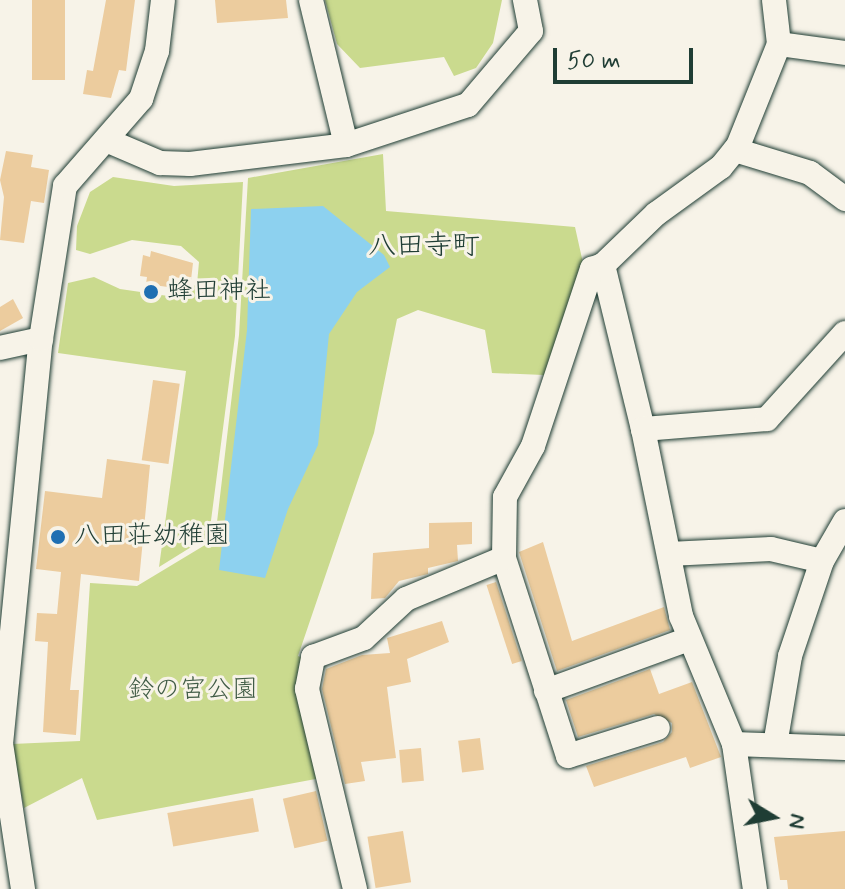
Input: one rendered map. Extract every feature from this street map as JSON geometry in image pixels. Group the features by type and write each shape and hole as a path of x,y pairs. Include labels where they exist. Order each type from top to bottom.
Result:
{"street":[{"path":"23,889 1,744 41,339 65,186 141,99 157,51 163,0"},
{"path":"311,0 346,145"},
{"path":"106,140 160,163 346,145 468,105 531,31 525,0"},
{"path":"658,728 568,756 504,558 505,497 533,446 592,269 603,265 656,214 721,167 735,150 779,44 774,0"},
{"path":"779,44 845,53"},
{"path":"735,150 810,173 845,199"},
{"path":"603,265 689,639 734,744 755,889"},
{"path":"0,348 41,339"},
{"path":"643,429 767,419 841,347"},
{"path":"775,745 790,656 822,561 845,521"},
{"path":"669,554 771,549 822,561"},
{"path":"355,889 307,689 313,657 364,638 406,599 504,558"},
{"path":"546,691 689,639"},
{"path":"734,744 845,748"}],"green space":[{"path":"325,0 502,0 493,43 476,68 454,76 444,57 360,68 337,44"},
{"name":"鈴の宮公園","path":"383,154 386,211 575,227 585,272 544,375 492,373 485,330 418,310 397,319 374,433 298,656 308,660 321,778 97,820 82,778 24,808 12,744 80,741 90,583 137,586 215,539 239,335 248,178"},
{"name":"蜂田神社","path":"113,177 174,186 243,182 235,336 209,536 159,567 186,371 58,353 68,283 94,277 120,289 175,297 197,284 199,262 181,246 132,240 90,254 76,250 77,226 90,192"}],"water":[{"path":"323,206 384,255 390,267 357,292 329,334 318,445 288,509 265,578 219,570 247,330 251,209"}],"building":[{"path":"32,0 65,0 65,80 32,80"},
{"path":"106,0 135,0 126,71 119,70 111,98 83,94 87,70 93,71"},
{"path":"215,0 286,0 288,18 217,23"},
{"path":"6,151 33,155 31,167 49,170 44,203 31,201 24,243 0,240 4,197 0,180"},
{"path":"151,251 193,263 191,280 169,276 168,287 146,284 147,277 140,276 143,255 150,257"},
{"path":"13,299 23,318 0,331 0,307"},
{"path":"153,380 180,384 168,464 142,460"},
{"path":"107,459 150,465 139,581 81,574 70,690 79,690 76,735 43,732 48,642 35,641 37,613 57,614 61,572 36,569 45,491 102,498"},
{"path":"472,522 472,544 457,545 458,561 428,568 428,574 399,581 385,598 371,599 373,553 429,548 429,523"},
{"path":"543,542 572,641 664,607 670,630 557,671 519,552"},
{"path":"496,582 522,661 512,664 486,585"},
{"path":"442,621 449,642 407,659 411,682 387,687 396,758 361,762 365,781 345,784 322,689 326,669 362,655 390,653 387,638"},
{"path":"650,669 659,694 692,682 721,757 690,768 686,757 594,787 586,766 663,742 672,732 672,723 654,714 578,737 566,700"},
{"path":"480,738 484,770 462,772 458,741"},
{"path":"421,748 424,781 402,783 399,750"},
{"path":"316,791 327,841 294,848 283,799"},
{"path":"253,798 259,831 173,847 167,813"},
{"path":"403,831 411,882 376,888 367,837"},
{"path":"845,831 845,889 788,889 787,880 780,880 774,837"}],"place":[{"name":"蜂田神社","path":"151,292"},
{"name":"八田荘幼稚園","path":"58,537"}],"district":[{"name":"八田寺町","path":"424,247"}]}
